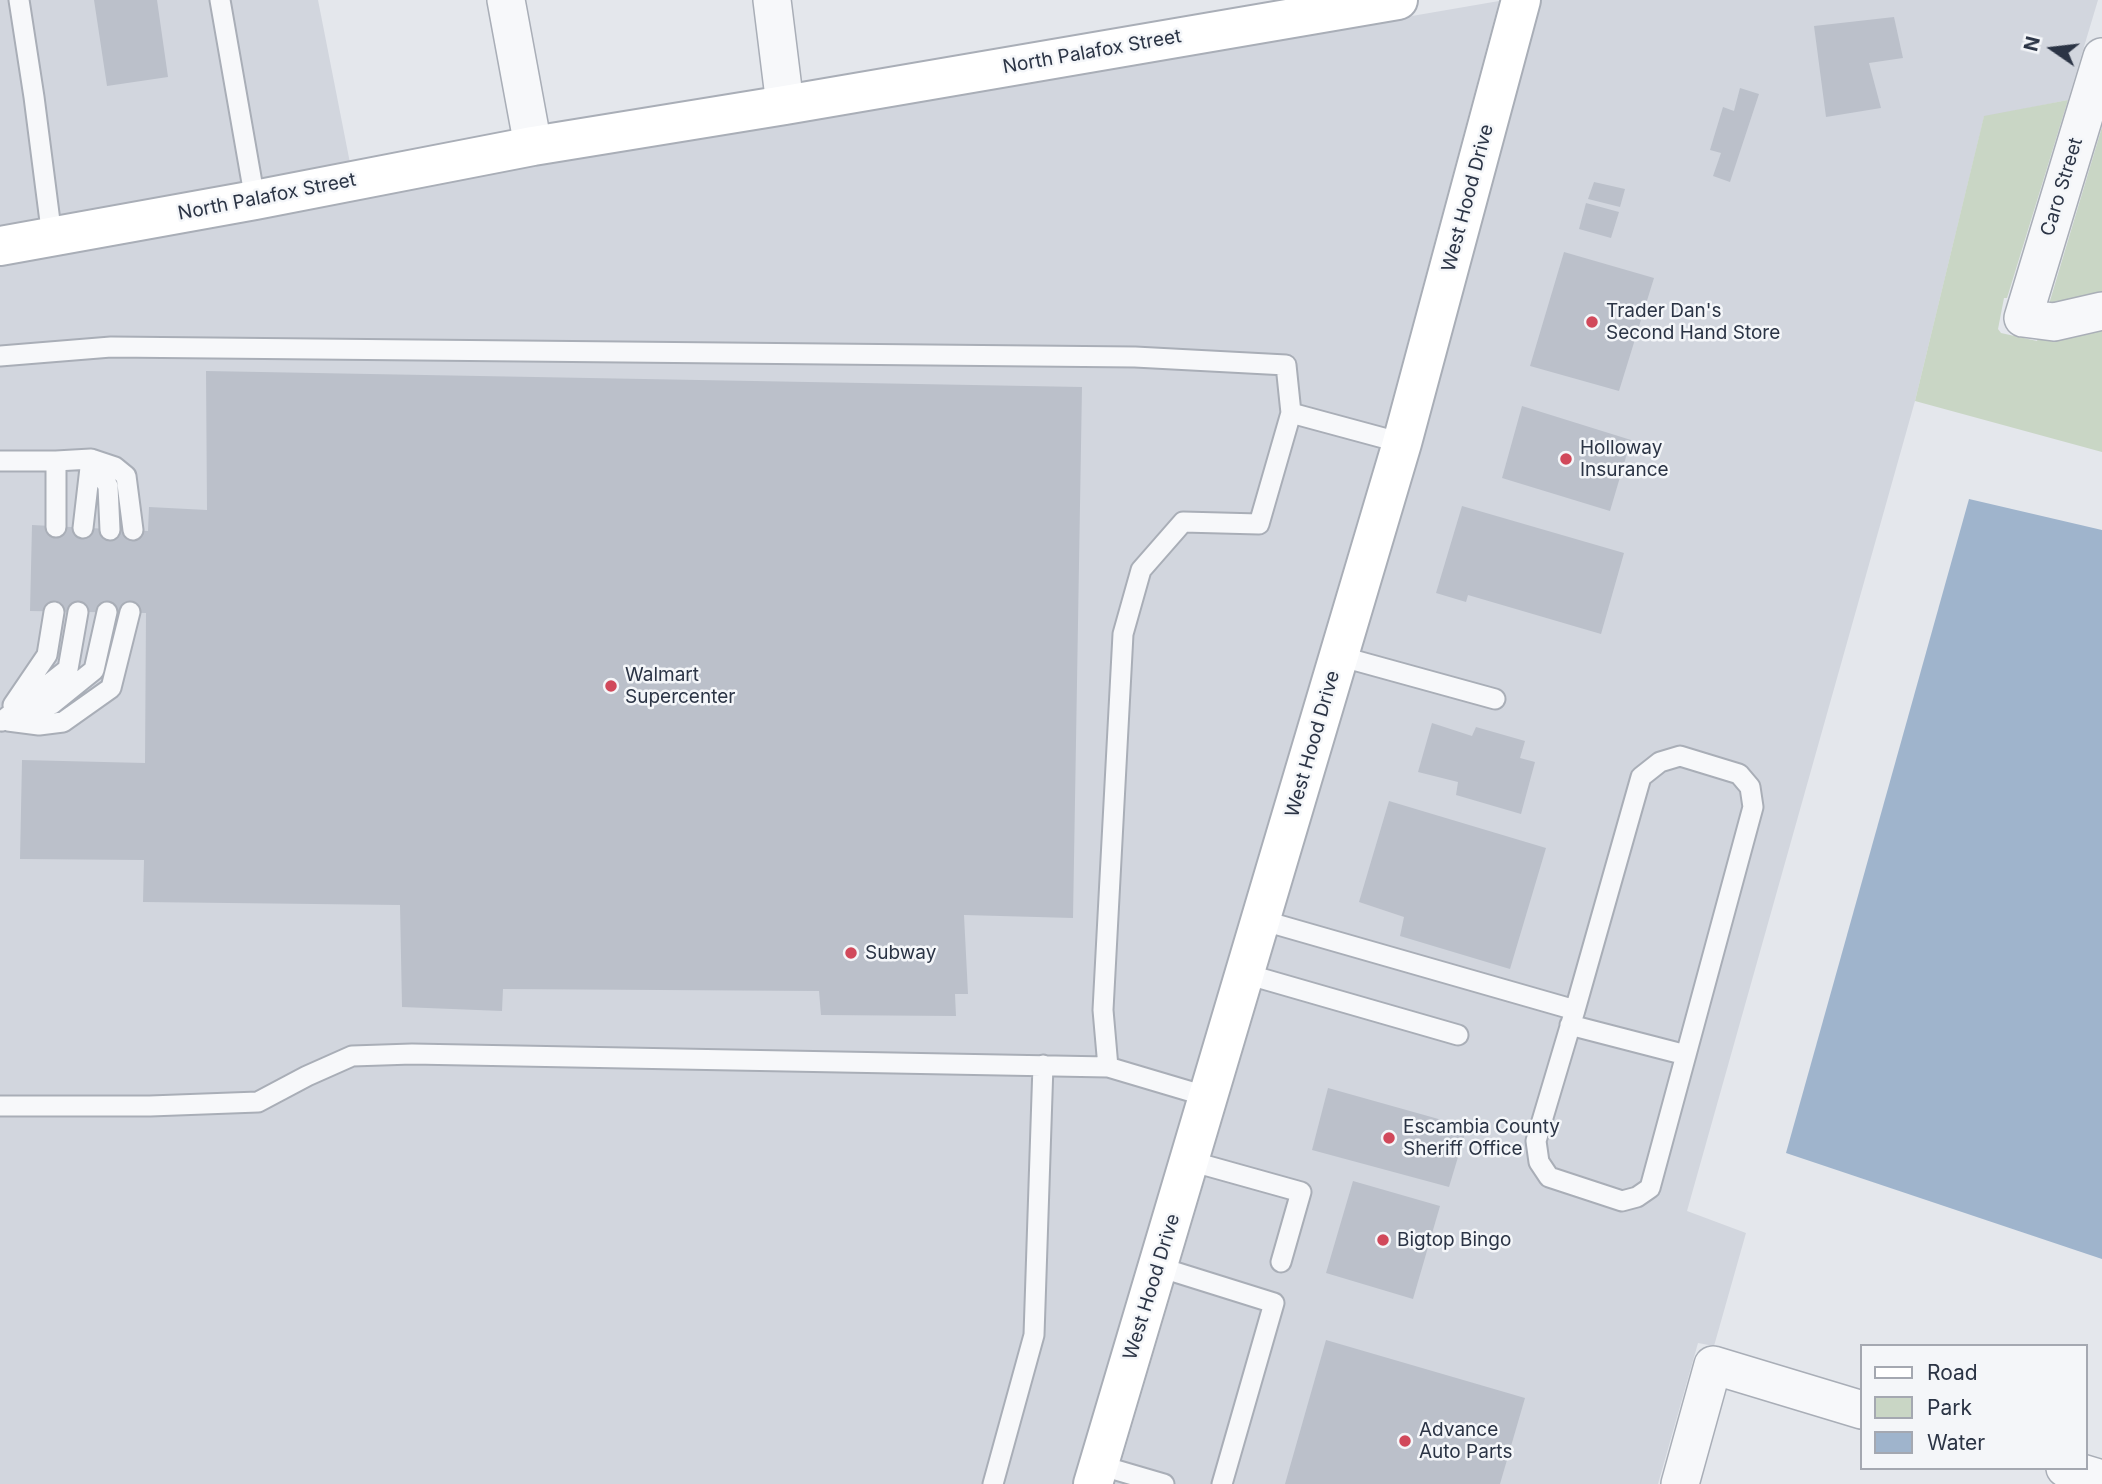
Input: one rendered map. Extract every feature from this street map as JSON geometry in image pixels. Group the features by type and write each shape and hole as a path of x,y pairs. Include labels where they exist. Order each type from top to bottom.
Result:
{"street":[{"path":"506,0 533,146"},
{"path":"772,0 785,105"},
{"name":"North Palafox Street","path":"0,246 533,146 1398,0"},
{"name":"West Hood Drive","path":"1096,1474 1402,443 1521,0"},
{"name":"Caro Street","path":"2102,57 2023,318 2054,322 2102,311"},
{"path":"1680,1484 1713,1365 1860,1409"},
{"path":"2072,1470 2102,1479"}],"lane":[{"path":"19,0 52,237"},
{"path":"220,0 255,200"},
{"path":"0,356 111,347 1135,357 1286,365 1291,413 1259,524 1183,522 1141,570 1122,634 1103,1010 1108,1067"},
{"path":"1291,413 1402,443"},
{"path":"83,528 91,459"},
{"path":"91,459 108,486 110,530"},
{"path":"0,461 91,459 115,467 127,476 133,530"},
{"path":"56,461 56,527"},
{"path":"1,721 47,655 54,612"},
{"path":"1,721 68,668 78,612"},
{"path":"1,721 52,704 94,670 107,612"},
{"path":"1,721 39,725 63,722 111,688 130,612"},
{"path":"1339,656 1494,699"},
{"path":"1680,756 1739,774 1750,787 1753,807 1686,1055 1650,1188 1637,1197 1622,1201 1549,1177 1539,1162 1536,1141 1641,777 1660,762 1680,756"},
{"path":"1261,920 1686,1055"},
{"path":"1245,974 1458,1035"},
{"path":"0,1106 258,1102 352,1056 412,1054 1108,1067 1209,1097"},
{"path":"993,1484 1034,1335 1043,1065"},
{"path":"1190,1161 1301,1192 1281,1262"},
{"path":"1158,1267 1274,1303 1222,1484"},
{"path":"1096,1474 1164,1484"}],"shaded area":[{"path":"0,0 318,0 350,163 0,228"},
{"path":"1542,0 2098,0 2068,100 1984,117 1915,401 1687,1211 1746,1233 1714,1346 1698,1343 1658,1484 1115,1484 1421,449"},
{"path":"1499,1 1382,438 1072,1484 0,1484 0,264 740,130 789,122 807,122"}],"green space":[{"path":"2068,100 2007,298 2004,298 1998,329 2001,333 2037,341 2038,338 2061,340 2102,330 2102,452 1915,401 1984,116"},
{"path":"2102,127 2102,292 2049,304"}],"water":[{"path":"1969,499 2102,530 2102,1259 1786,1153"}],"building":[{"path":"94,0 157,0 168,77 107,86"},
{"path":"1894,17 1903,58 1869,63 1881,108 1826,117 1814,26"},
{"path":"1740,88 1759,94 1730,182 1713,176 1721,153 1710,150 1723,107 1734,111"},
{"path":"1594,182 1625,189 1620,207 1588,199"},
{"path":"1586,203 1619,212 1611,238 1579,229"},
{"name":"Trader Dan's Second Hand Store","path":"1564,252 1654,278 1619,391 1530,366"},
{"name":"Walmart Supercenter","path":"206,371 1082,387 1073,918 964,915 968,994 955,994 956,1016 821,1015 819,991 503,989 502,1011 402,1007 400,905 143,902 144,860 20,859 22,760 145,763 146,613 30,611 32,525 148,531 149,507 207,510"},
{"name":"Holloway Insurance","path":"1522,406 1631,440 1610,511 1502,478"},
{"path":"1462,506 1624,553 1601,634 1468,595 1466,602 1436,593"},
{"path":"1432,723 1472,736 1476,727 1525,741 1520,758 1535,762 1521,814 1456,795 1458,782 1418,772"},
{"path":"1389,801 1546,848 1510,969 1400,936 1404,917 1359,902"},
{"name":"Escambia County Sheriff Office","path":"1328,1088 1467,1127 1449,1187 1312,1150"},
{"name":"Bigtop Bingo","path":"1353,1181 1440,1206 1413,1299 1326,1273"},
{"name":"Advance Auto Parts","path":"1326,1340 1525,1398 1500,1484 1285,1484"}],"place":[{"name":"Trader Dan's Second Hand Store","path":"1592,322"},
{"name":"Holloway Insurance","path":"1566,459"},
{"name":"Walmart Supercenter","path":"611,686"},
{"name":"Subway","path":"851,953"},
{"name":"Escambia County Sheriff Office","path":"1389,1138"},
{"name":"Bigtop Bingo","path":"1383,1240"},
{"name":"Advance Auto Parts","path":"1405,1441"}]}
